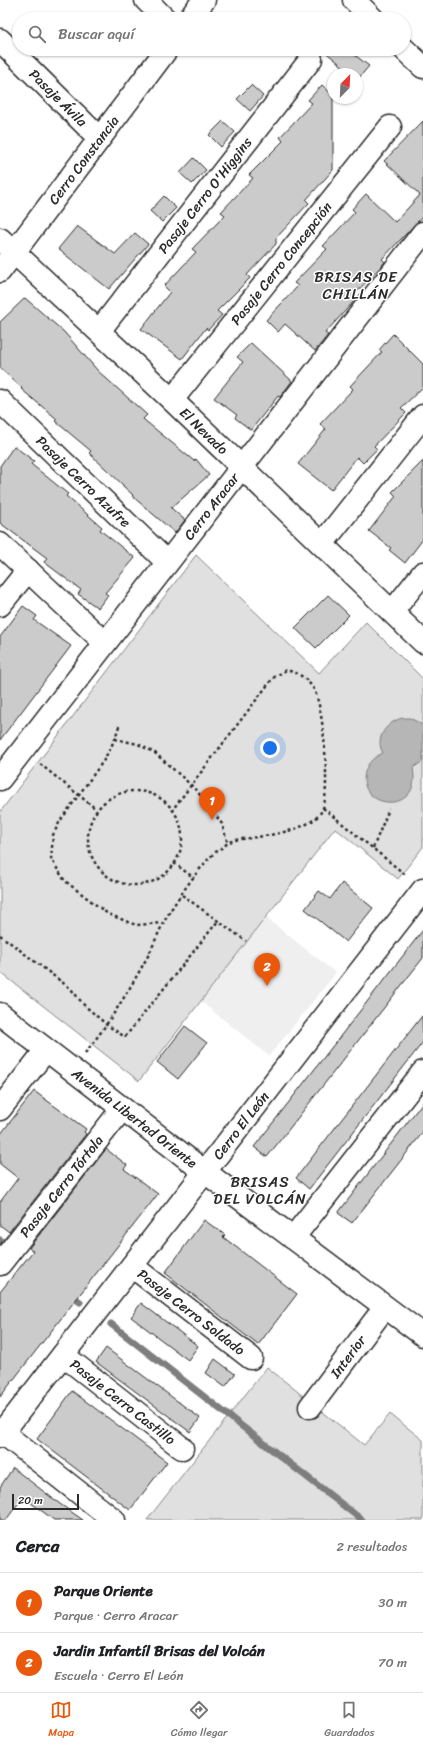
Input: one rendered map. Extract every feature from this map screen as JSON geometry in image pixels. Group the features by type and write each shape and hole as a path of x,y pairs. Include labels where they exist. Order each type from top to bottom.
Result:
{"street":[{"path":"146,0 158,12"},
{"path":"195,12 204,0"},
{"path":"354,0 366,12"},
{"name":"Pasaje Ávila","path":"0,40 12,52"},
{"name":"Pasaje Ávila","path":"16,56 99,138"},
{"name":"Cerro Constancia","path":"0,271 7,245 99,138 162,56"},
{"path":"411,56 423,67"},
{"name":"Pasaje Cerro O'Higgins","path":"99,331 311,59"},
{"name":"Pasaje Cerro Concepción","path":"172,400 390,127"},
{"name":"Cerro Aracar","path":"0,779 423,233"},
{"name":"El Nevado","path":"7,245 172,400 423,642"},
{"name":"Pasaje Cerro Azufre","path":"0,401 167,562"},
{"path":"322,544 423,416"},
{"path":"0,544 105,643"},
{"path":"0,605 28,570"},
{"path":"392,612 423,573"},
{"name":"Cerro El León","path":"1,1434 205,1172 417,885"},
{"name":"Avenida Libertad Oriente","path":"0,1014 205,1172 423,1335"},
{"path":"0,1109 46,1050"},
{"path":"293,1238 423,1072"},
{"name":"Pasaje Cerro Tórtola","path":"0,1264 122,1109"},
{"name":"Pasaje Cerro Soldado","path":"132,1266 251,1358"},
{"name":"Interior","path":"310,1407 385,1307"},
{"name":"Pasaje Cerro Castillo","path":"63,1355 182,1448"},
{"path":"1,1434 114,1520"}],"path":[{"path":"72,1070 107,1026 150,952 163,923 194,878 216,852 233,841 300,827 318,816 323,808 326,781 322,719 314,689 299,673 286,670 273,678 173,809"},
{"path":"119,726 115,739 104,760 60,821 54,835 51,859 65,881 108,914 136,925 163,923"},
{"path":"115,739 138,744 155,753 191,785 203,798 222,824 228,844"},
{"path":"24,749 96,809"},
{"path":"132,790 147,792 161,798 173,809 180,824 182,839 179,855 171,869 159,879 144,884 128,885 112,880 100,871 92,858 87,843 88,828 96,809 104,802 117,794 132,790"},
{"path":"323,808 417,885"},
{"path":"372,848 389,809"},
{"path":"174,863 194,878"},
{"path":"182,895 246,941"},
{"path":"0,935 71,989 84,1005 107,1026 125,1037 218,921"}],"shaded area":[{"path":"196,555 319,673 366,622 423,679 423,847 398,879 335,828 139,1081 0,972 0,812"},
{"path":"402,718 410,718 423,725 423,761 413,768 413,784 408,794 400,800 389,802 379,800 370,794 365,785 365,772 372,760 383,753 380,742 384,731 391,723"},
{"path":"265,917 336,973 269,1056 199,1000"},
{"path":"267,1367 364,1445 390,1414 423,1440 423,1520 147,1520"}],"building":[{"path":"330,56 356,56 369,66 363,73 363,68 345,68"},
{"path":"251,85 263,96 250,111 237,99"},
{"path":"322,85 327,90 327,104 333,104 333,170 306,200 309,203 276,238 276,244 247,275 250,278 217,311 222,315 208,330 206,328 182,359 141,329 170,292 164,286 196,252 192,249 225,215 221,212 253,178 249,175 283,141 280,137 312,103 308,100"},
{"path":"223,121 235,132 221,147 209,135"},
{"path":"423,121 423,216 382,259 385,262 353,296 356,299 325,333 328,335 315,351 285,324 278,332 266,320 298,286 294,283 327,249 323,246 355,212 352,209 366,194 395,222 420,195 384,161"},
{"path":"194,158 206,170 192,184 180,173"},
{"path":"164,196 176,208 162,222 150,211"},
{"path":"77,226 115,254 135,233 148,244 109,289 58,249"},
{"path":"25,298 64,332 98,371 147,415 143,419 194,461 196,459 209,475 171,508 185,520 175,533 132,496 133,495 123,485 89,453 91,451 55,421 57,419 21,389 22,388 0,368 0,322"},
{"path":"393,334 423,364 423,387 401,408 406,413 374,446 377,449 363,463 357,457 331,490 298,464 326,429 320,424 353,389 350,386 382,352 379,350"},
{"path":"251,343 292,381 251,430 235,418 237,415 214,398 243,362 237,357"},
{"path":"14,446 34,461 31,464 68,494 66,496 102,527 100,530 135,558 105,593 108,595 98,608 78,594 81,590 44,562 47,558 0,523 0,466"},
{"path":"423,461 423,539 405,563 389,550 391,548 369,531 396,496 392,492"},
{"path":"328,595 349,615 316,648 295,628"},
{"path":"23,606 37,616 34,620 71,646 0,740 0,637"},
{"path":"342,883 373,908 346,942 305,909 319,891 330,899"},
{"path":"423,930 423,958 267,1157 254,1147"},
{"path":"422,1016 423,1042 309,1189 296,1178"},
{"path":"185,1026 207,1043 178,1079 157,1062"},
{"path":"34,1091 86,1129 84,1132 86,1134 9,1232 0,1225 0,1202 18,1178 0,1164 0,1135"},
{"path":"423,1102 423,1132 352,1223 338,1213"},
{"path":"106,1149 127,1165 124,1169 158,1194 0,1397 0,1292 33,1251 29,1248"},
{"path":"204,1220 225,1235 223,1237 297,1294 258,1345 165,1273"},
{"path":"141,1303 198,1346 188,1360 131,1317"},
{"path":"106,1348 200,1418 190,1432 96,1362"},
{"path":"215,1359 235,1374 225,1387 206,1373"},
{"path":"72,1391 167,1462 130,1510 37,1439"},
{"path":"13,1468 83,1520 54,1520 23,1497 6,1520 0,1520 0,1487"}],"waterway":[{"path":"0,1240 6,1244"},
{"path":"69,1293 80,1302"},
{"path":"111,1324 362,1520"}],"place":[{"name":"Parque Oriente","path":"212,820"},
{"name":"Jardin Infantíl Brisas del Volcán","path":"267,986"}],"district":[{"name":"BRISAS DE CHILLÁN","path":"356,286"},
{"name":"BRISAS DEL VOLCÁN","path":"260,1190"}]}
